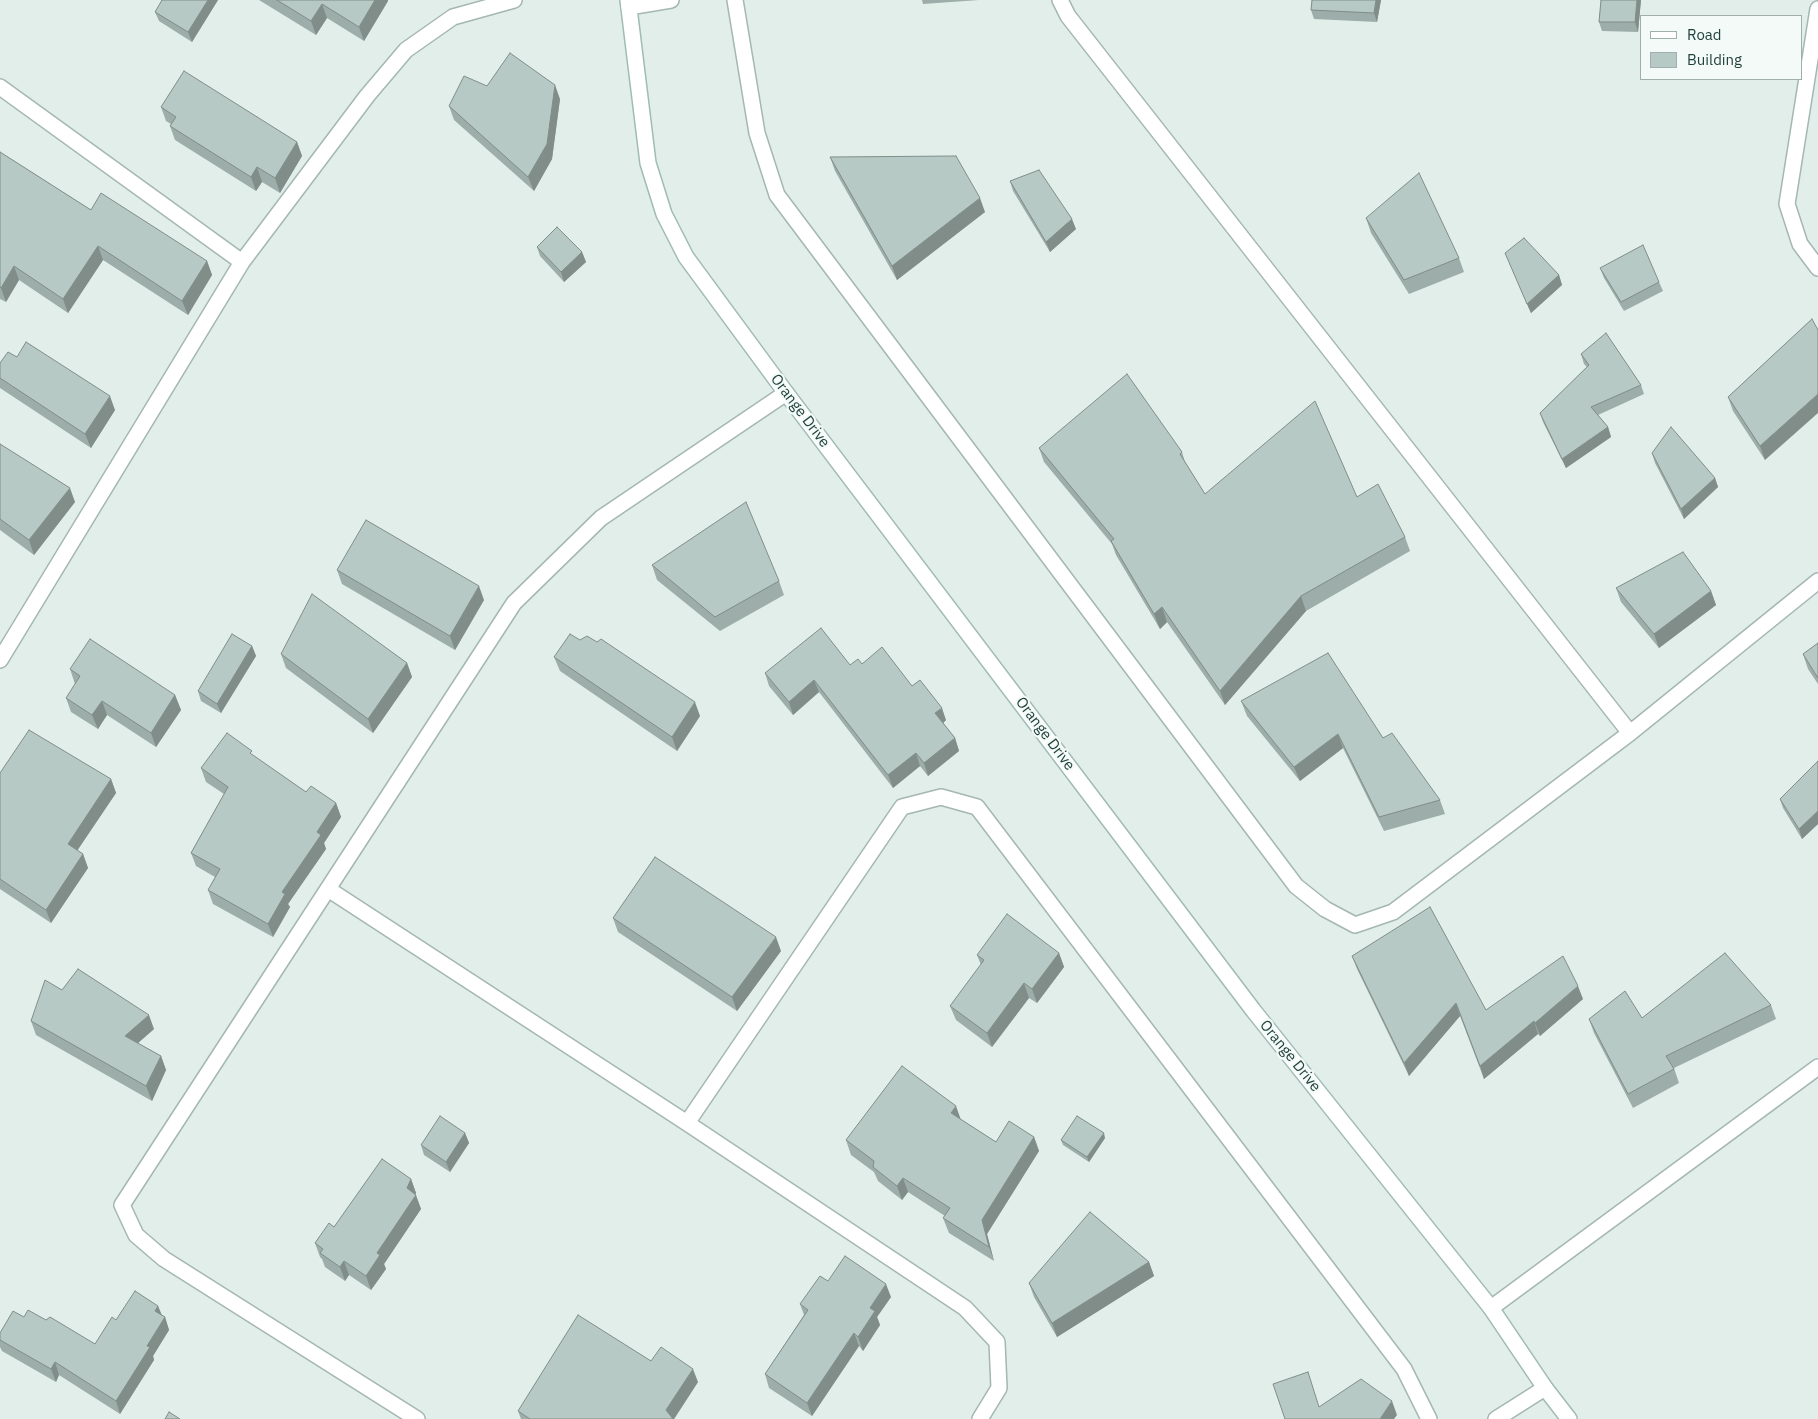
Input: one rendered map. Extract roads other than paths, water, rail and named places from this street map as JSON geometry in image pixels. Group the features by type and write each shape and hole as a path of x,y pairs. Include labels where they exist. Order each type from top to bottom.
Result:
{"street":[{"path":"0,660 242,262 367,96 406,50 453,17 514,0"},
{"path":"628,4 671,0"},
{"path":"735,0 757,133 777,195 1296,886 1326,909 1355,926 1394,912 1630,733 1818,581"},
{"path":"1060,0 1068,16 1080,32 1630,733"},
{"name":"Orange Drive","path":"628,4 648,163 664,214 686,258 1253,1010 1491,1308 1545,1388 1569,1419"},
{"path":"1818,9 1787,204 1800,244 1818,268"},
{"path":"0,87 242,262"},
{"path":"417,1419 164,1259 136,1235 122,1204 514,603 601,518 786,393"},
{"path":"687,1123 902,807 941,797 977,807 1404,1368 1429,1419"},
{"path":"328,889 687,1123 965,1308 997,1342 999,1388 980,1419"},
{"path":"1491,1308 1818,1067"},
{"path":"1496,1419 1545,1388"}]}
